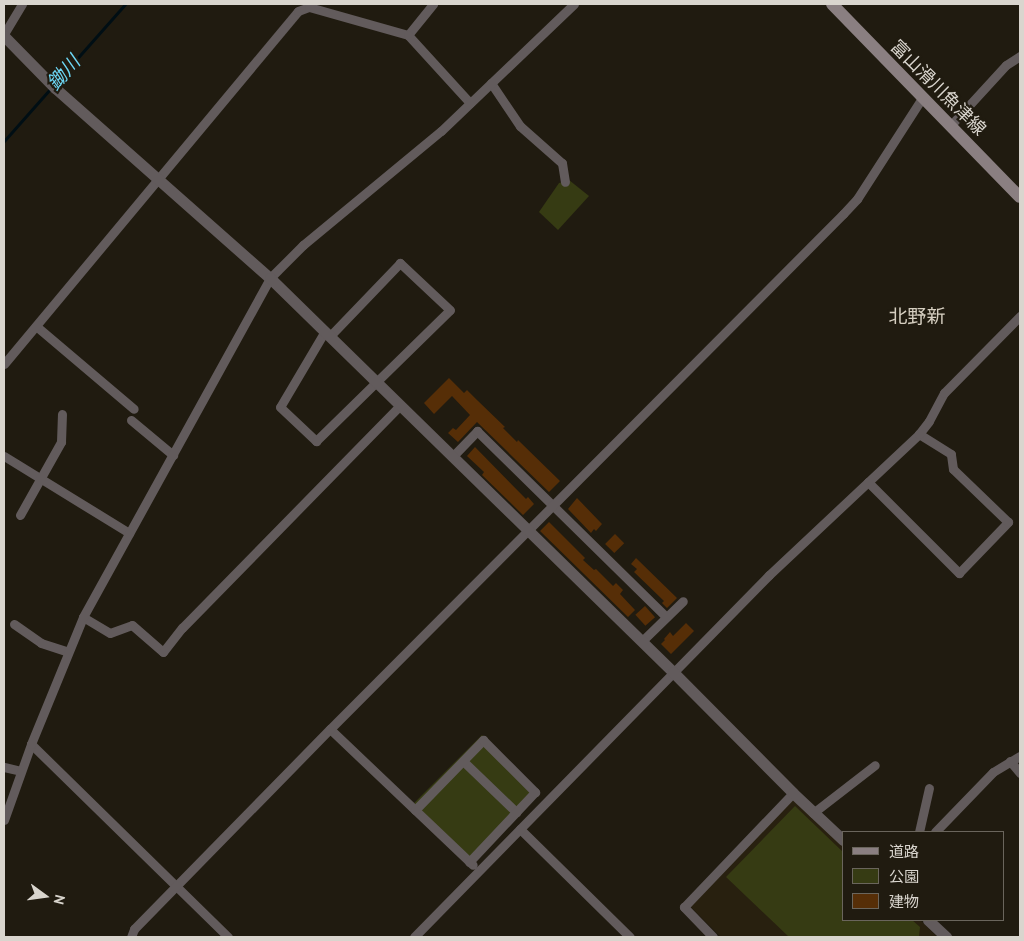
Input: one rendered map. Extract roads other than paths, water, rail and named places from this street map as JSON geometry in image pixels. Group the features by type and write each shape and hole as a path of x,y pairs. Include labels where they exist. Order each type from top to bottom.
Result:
{"main road":[{"name":"富山滑川魚津線","path":"832,4 1020,197"}],"street":[{"path":"22,4 4,35 55,88 270,278 642,641 793,794 842,839"},
{"path":"408,35 433,4"},
{"path":"4,820 31,744 83,617 270,278 303,245 441,131 574,4"},
{"path":"4,364 298,11 309,7 408,35 470,103"},
{"path":"951,125 1006,65 1020,56"},
{"path":"491,83 520,126 562,164 565,182"},
{"path":"130,937 134,929 330,729 843,214 856,199 922,98"},
{"path":"400,263 450,310 375,381 316,441 280,407 327,334 400,263"},
{"path":"414,937 769,575 919,434 929,421 944,393 1020,316"},
{"path":"36,326 134,410"},
{"path":"83,617 110,633 132,625 163,652 182,628 400,406"},
{"path":"20,516 61,442 62,414"},
{"path":"131,420 173,454"},
{"path":"453,456 477,431 554,504 666,617"},
{"path":"868,482 960,573 1008,522 954,469 951,454 919,434"},
{"path":"4,456 129,532"},
{"path":"642,641 683,601"},
{"path":"14,624 41,643 68,652"},
{"path":"330,729 478,871"},
{"path":"415,810 483,740 536,792 469,862"},
{"path":"31,744 228,937"},
{"path":"936,831 993,772 1020,756"},
{"path":"463,761 516,812"},
{"path":"1010,761 1020,773"},
{"path":"814,813 874,765"},
{"path":"4,767 22,771"},
{"path":"919,831 929,788"},
{"path":"714,937 684,907 793,794"},
{"path":"520,829 630,937"},
{"path":"929,921 946,937"}],"waterway":[{"name":"鋤川","path":"4,141 125,4"}],"district":[{"name":"北野新","path":"917,317"}]}
